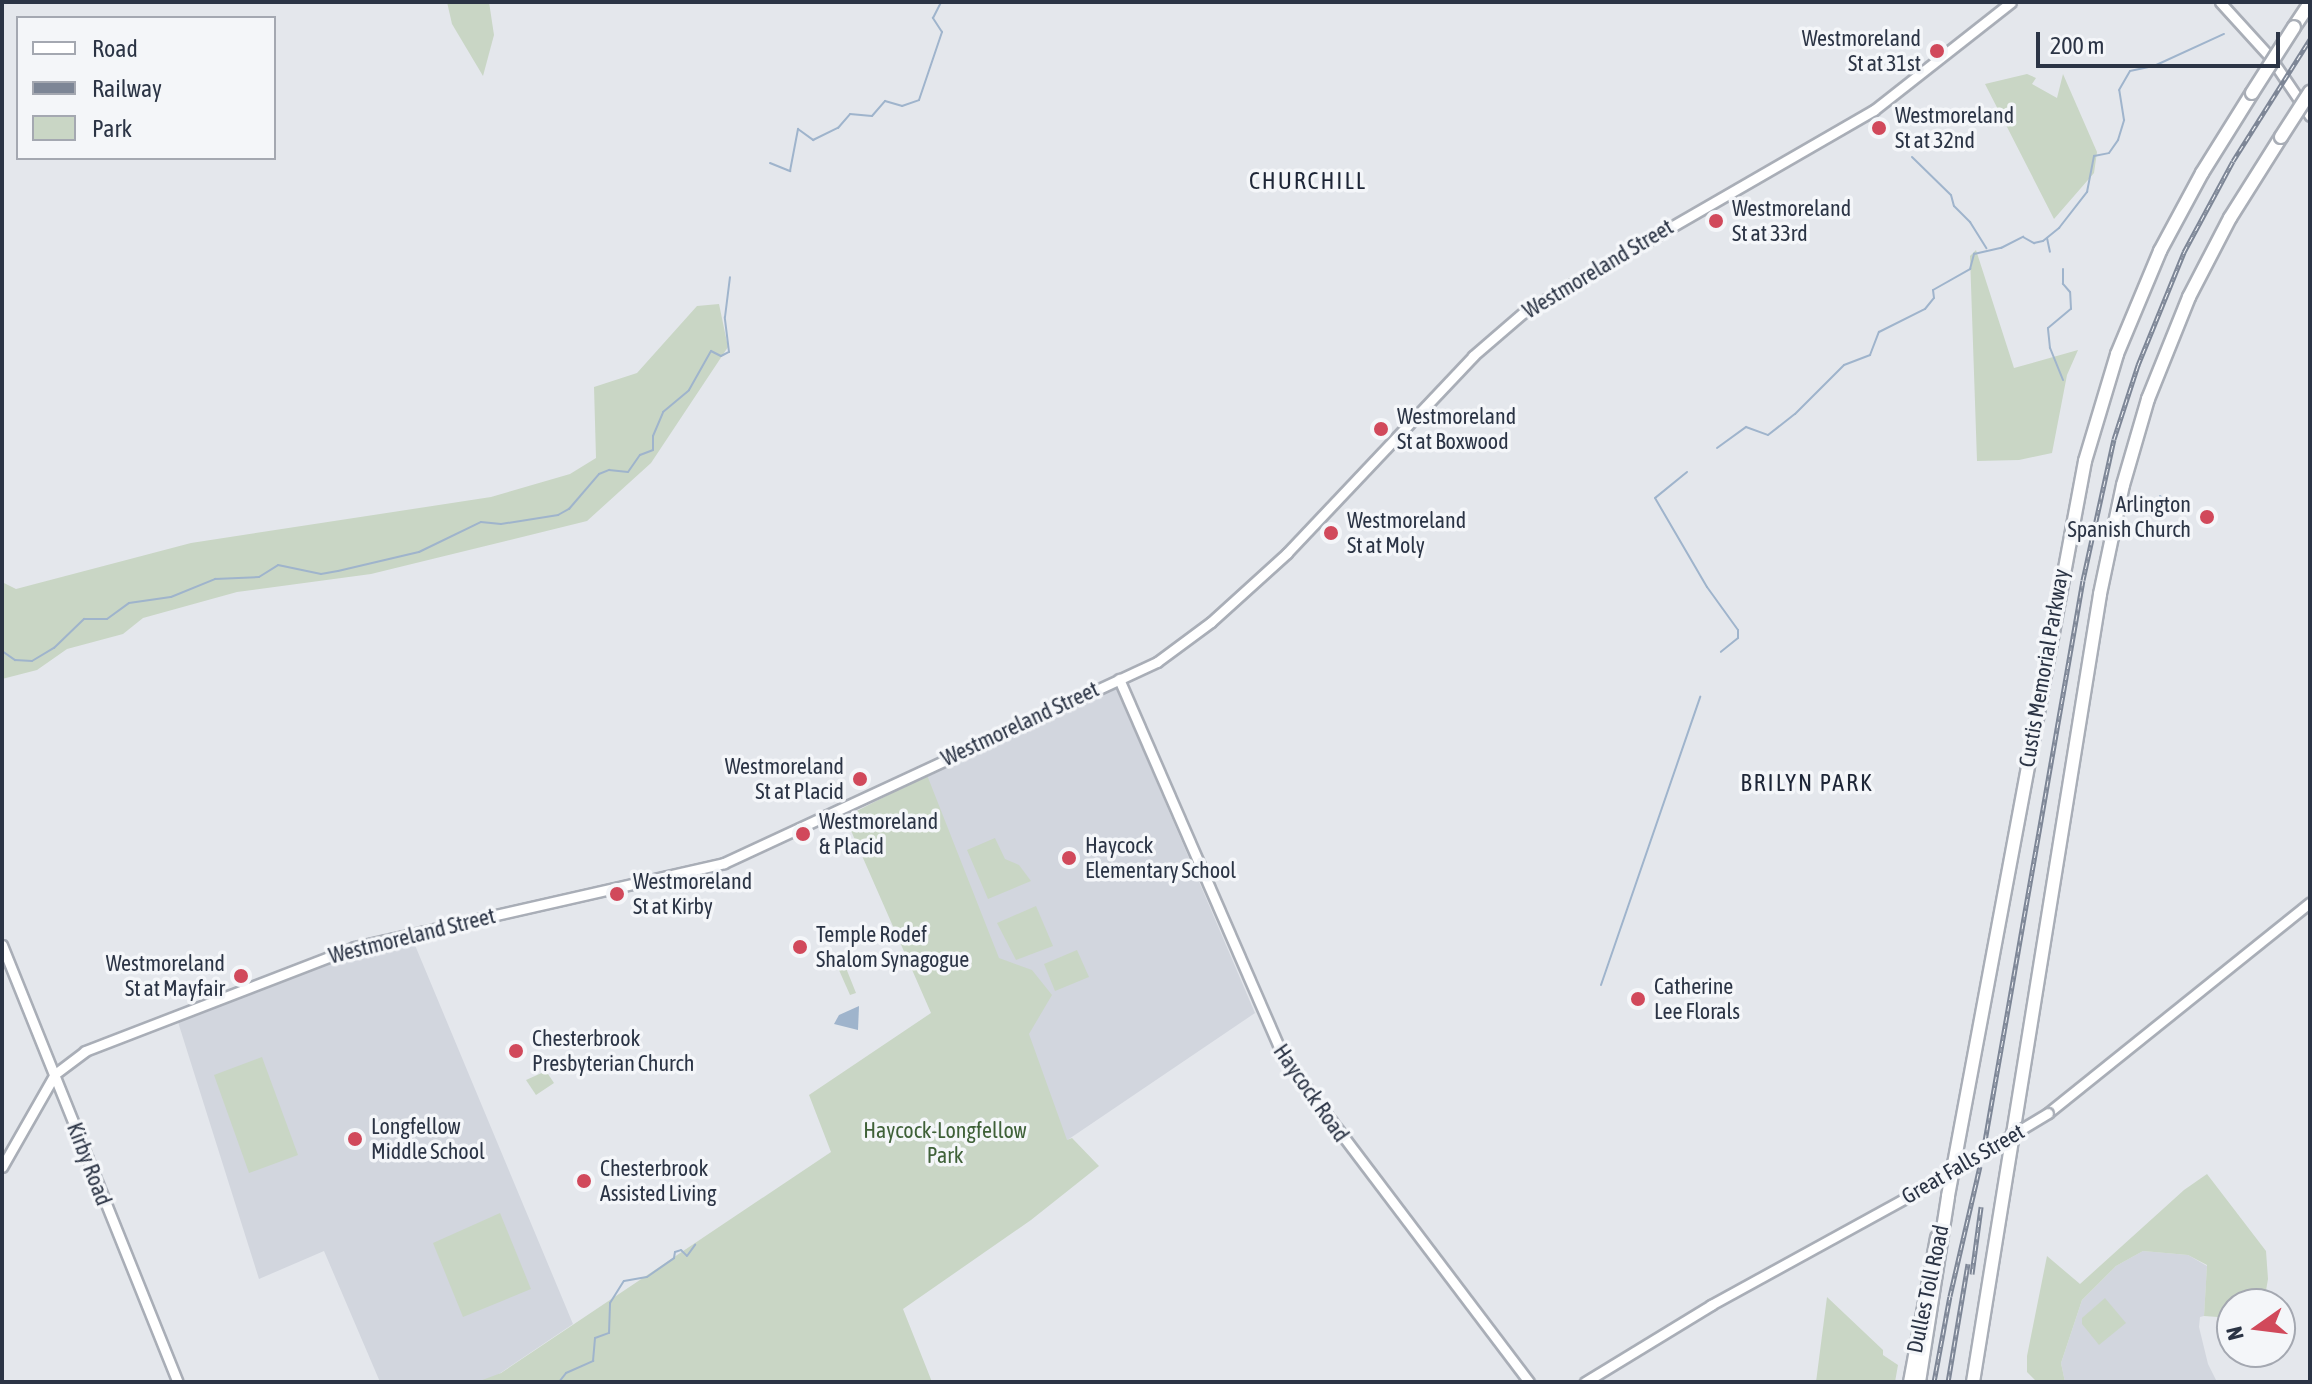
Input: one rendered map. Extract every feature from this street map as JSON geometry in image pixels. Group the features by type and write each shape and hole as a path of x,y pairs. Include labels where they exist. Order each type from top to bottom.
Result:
{"highway":[{"name":"Custis Memorial Parkway","path":"1919,1382 1948,1196 2070,528 2091,440 2117,354 2160,251 2202,173 2310,3"},
{"name":"Custis Memorial Parkway","path":"1973,1382 2100,594 2123,485 2156,378 2189,297 2230,218 2310,92"},
{"name":"Dulles Toll Road","path":"1910,1382 1932,1258 1948,1196"}],"main road":[{"name":"Westmoreland Street","path":"2,1167 55,1074 85,1051 339,952 724,863 1173,652 1261,577 1322,518 1473,356 1524,312 1874,110 2011,2"},
{"path":"2220,2 2270,57 2310,116"},
{"name":"Haycock Road","path":"1119,679 1284,1058 1529,1382"},
{"name":"Great Falls Street","path":"1585,1382 1711,1305 1915,1193 2048,1113 2310,902"},
{"name":"Kirby Road","path":"2,945 178,1382"}],"shaded area":[{"name":"Haycock Elementary School","path":"1116,687 1255,1013 1066,1141 916,778"},
{"name":"Longfellow Middle School","path":"412,938 573,1324 487,1382 380,1382 324,1251 259,1279 178,1022 355,950"},
{"path":"2143,1251 2188,1255 2207,1266 2204,1316 2200,1317 2199,1327 2208,1364 2217,1382 2065,1382 2061,1363 2082,1300 2116,1266"}],"green space":[{"path":"447,2 489,2 494,35 483,76 452,24"},
{"path":"2027,74 2036,78 2032,84 2057,98 2063,74 2097,152 2094,173 2054,219 1985,84"},
{"path":"1976,250 2014,368 2078,350 2067,375 2052,453 2019,460 1977,461 1970,256"},
{"path":"719,304 728,347 651,463 587,521 371,574 237,592 143,618 123,634 67,649 37,670 2,679 2,582 16,589 191,543 491,497 570,474 596,458 594,387 637,373 697,306"},
{"name":"Haycock-Longfellow Park","path":"927,775 999,958 1032,970 1052,995 1029,1034 1067,1140 1072,1138 1099,1166 1031,1220 903,1309 932,1382 477,1382 501,1373 831,1152 809,1095 931,1013 845,817"},
{"path":"995,838 1005,859 1019,865 1031,881 988,899 967,850"},
{"path":"1036,906 1053,946 1016,960 997,923"},
{"path":"1077,950 1089,977 1055,991 1044,964"},
{"path":"842,958 856,993 850,995 835,961"},
{"path":"262,1057 298,1155 249,1173 214,1075"},
{"path":"546,1071 554,1083 536,1095 526,1080"},
{"path":"2207,1174 2266,1251 2266,1288 2216,1288 2216,1317 2204,1316 2207,1265 2188,1255 2143,1251 2116,1266 2082,1300 2061,1363 2065,1382 2037,1382 2027,1372 2027,1356 2047,1256 2080,1284 2184,1190"},
{"path":"500,1213 531,1289 463,1317 433,1243"},
{"path":"1827,1297 1883,1350 1883,1355 1898,1365 1895,1382 1816,1382"},
{"path":"2105,1298 2126,1323 2099,1345 2082,1324 2082,1318"}],"water":[{"path":"859,1006 858,1030 834,1024 839,1015"}],"waterway":[{"path":"770,163 790,171 798,129 813,140 838,128 850,114 872,116 885,101 902,106 919,100 942,32 933,18 941,2"},
{"path":"1717,448 1746,427 1768,435 1795,414 1844,365 1870,355 1879,332 1925,309 1934,298 1933,290 1970,269 1974,254 2001,248 2023,237 2034,243 2043,241 2059,228 2087,192 2094,156 2109,153 2118,140 2124,120 2119,90 2130,71 2154,66 2224,34"},
{"path":"1912,157 1951,195 1954,206 1970,222 1986,248"},
{"path":"2047,238 2050,252"},
{"path":"2063,269 2063,284 2070,292 2071,309 2048,328 2050,348 2063,380"},
{"path":"2,651 15,660 32,661 54,648 84,619 107,619 129,603 171,597 215,579 259,577 278,565 321,574 338,571 419,552 481,522 501,524 558,515 569,509 599,474 609,470 628,472 640,455 653,450 653,436 663,412 689,390 711,351 721,356 729,352 725,317 730,277"},
{"path":"1687,472 1655,498 1707,587 1738,630 1738,638 1721,652"},
{"path":"2160,496 2172,505"},
{"path":"1601,985 1700,697"},
{"path":"559,1382 566,1373 593,1361 595,1338 609,1333 610,1303 624,1281 647,1277 674,1258 675,1252 681,1250 687,1256 695,1245"}],"railway":[{"path":"1985,1141 2083,580 2114,439 2138,365 2184,252 2233,161 2310,39"},
{"path":"1934,1382 1980,1166"},
{"path":"1972,1274 1981,1207"},
{"path":"1948,1382 1968,1264"}],"place":[{"name":"Westmoreland St at 31st","path":"1937,51"},
{"name":"Westmoreland St at 32nd","path":"1879,128"},
{"name":"Westmoreland St at 33rd","path":"1716,221"},
{"name":"Westmoreland St at Boxwood","path":"1381,429"},
{"name":"Arlington Spanish Church","path":"2207,517"},
{"name":"Westmoreland St at Moly","path":"1331,533"},
{"name":"Westmoreland St at Placid","path":"860,779"},
{"name":"Westmoreland & Placid","path":"803,834"},
{"name":"Haycock Elementary School","path":"1069,858"},
{"name":"Westmoreland St at Kirby","path":"617,894"},
{"name":"Temple Rodef Shalom Synagogue","path":"800,947"},
{"name":"Westmoreland St at Mayfair","path":"241,976"},
{"name":"Catherine Lee Florals","path":"1638,999"},
{"name":"Chesterbrook Presbyterian Church","path":"516,1051"},
{"name":"Longfellow Middle School","path":"355,1139"},
{"name":"Chesterbrook Assisted Living","path":"584,1181"}],"district":[{"name":"CHURCHILL","path":"1308,181"},
{"name":"BRILYN PARK","path":"1807,783"}]}
